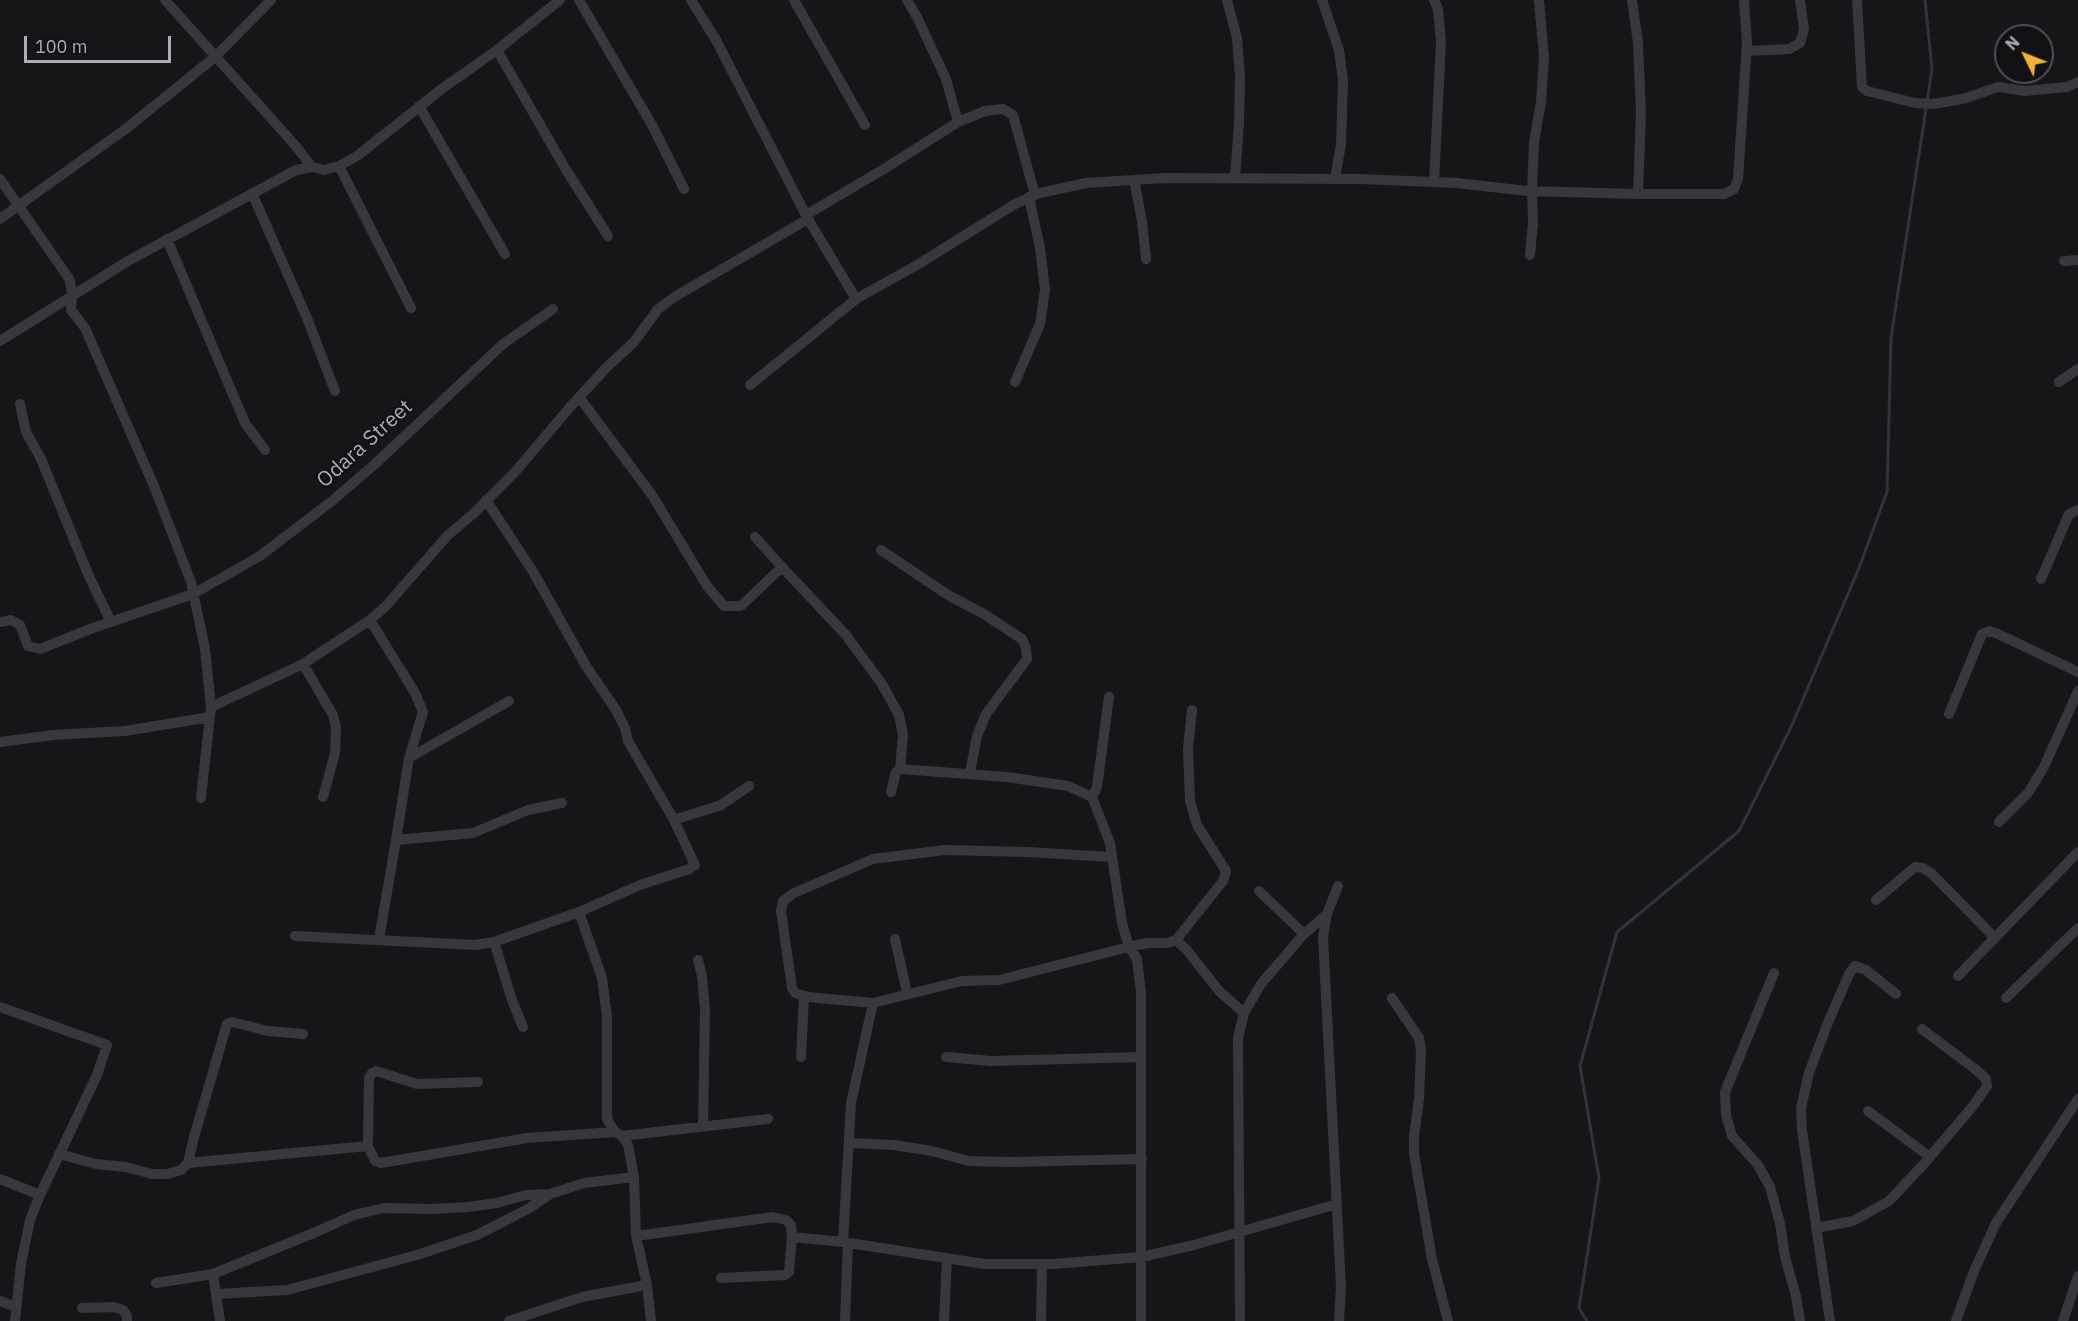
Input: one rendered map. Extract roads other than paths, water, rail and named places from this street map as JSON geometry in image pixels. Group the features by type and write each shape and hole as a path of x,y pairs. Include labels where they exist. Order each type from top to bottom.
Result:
{"street":[{"path":"165,0 312,167"},
{"path":"0,219 127,128 215,57 271,0"},
{"path":"0,340 167,239 296,170 312,167 324,170 339,166 357,156 419,106 497,50 560,0"},
{"path":"579,0 652,125 684,189"},
{"path":"691,0 716,40 807,217 856,299"},
{"path":"794,0 866,125"},
{"path":"907,0 917,16 946,79 958,122"},
{"path":"1227,0 1237,38 1240,76 1235,178"},
{"path":"1322,0 1339,50 1343,81 1341,144 1335,179"},
{"path":"1434,0 1441,42 1434,182"},
{"path":"1530,255 1533,223 1534,142 1541,102 1544,57 1539,0"},
{"path":"1632,0 1638,43 1641,112 1638,194"},
{"path":"750,385 856,299 917,265 1015,204 1032,196 1086,183 1235,178 1335,179 1434,182 1532,191 1724,194 1734,189 1738,179 1747,51 1744,0"},
{"path":"1747,51 1789,49 1800,43 1804,29 1800,0"},
{"path":"1857,0 1862,87 1867,91 1915,103 1934,104 1966,98 1998,87 2025,91 2067,87 2078,82"},
{"path":"497,50 565,168 608,236"},
{"path":"419,106 505,254"},
{"path":"0,742 53,735 125,730 211,712 303,664 370,620 385,607 448,535 514,472 579,397 634,342 658,309 958,122 985,111 1004,109 1013,115 1032,196 1045,290 1040,324 1015,382"},
{"path":"339,166 411,308"},
{"path":"0,179 70,280 71,310 85,328 154,486 191,582 205,649 211,712 201,798"},
{"path":"1134,180 1146,259"},
{"path":"252,193 307,318 335,391"},
{"path":"167,239 245,423 265,450"},
{"path":"2064,261 2078,260"},
{"name":"Odara Street","path":"0,622 10,620 20,625 28,646 40,649 194,594 260,556 332,501 375,464 503,344 553,309"},
{"path":"2059,382 2078,369"},
{"path":"579,397 652,495 707,586 724,606 741,606 782,567"},
{"path":"20,404 27,432 42,459 83,564 111,622"},
{"path":"296,936 475,945 494,942 579,912 640,885 695,865 692,854 674,820 628,741 625,728 616,710 586,666 532,570 486,500"},
{"path":"2041,579 2069,514 2078,510"},
{"path":"755,537 845,634 893,702 899,715 903,735 900,769 896,772 891,792"},
{"path":"881,550 948,595 984,614 1022,639 1026,648 1027,658 986,714 977,736 970,773"},
{"path":"370,620 415,693 423,712 409,758 379,939"},
{"path":"1949,714 1982,634 1989,632 1998,634 2078,672"},
{"path":"303,664 333,715 336,728 335,753 323,797"},
{"path":"1999,822 2028,793 2044,767 2078,691"},
{"path":"1092,797 1097,787 1108,697"},
{"path":"409,758 509,701"},
{"path":"1111,857 945,850 873,859 794,892 783,901 781,911 792,988 795,993 804,996 873,1002 962,981 999,980 1129,947 1176,940 1223,881 1226,871 1197,825 1190,801 1188,749 1192,710"},
{"path":"900,769 970,773 1068,786 1092,797 1110,843 1122,923 1129,947 1137,959 1142,993 1141,1321"},
{"path":"674,820 721,805 749,786"},
{"path":"396,840 473,833 528,810 562,803"},
{"path":"1958,976 2078,852"},
{"path":"1876,900 1915,867 1923,868 1931,873 1995,938"},
{"path":"1338,886 1327,914 1323,937 1341,1287 1339,1321"},
{"path":"1259,891 1304,934"},
{"path":"579,912 602,978 607,1017 607,1119 628,1145 634,1177 636,1236 647,1285 651,1321"},
{"path":"1240,1321 1238,1038 1244,1013 1261,984 1304,934 1327,914"},
{"path":"2006,998 2078,928"},
{"path":"895,939 907,993"},
{"path":"1176,940 1186,949 1220,992 1244,1013"},
{"path":"494,942 523,1027"},
{"path":"698,960 705,1010 703,1126"},
{"path":"1830,1321 1802,1130 1802,1108 1809,1073 1827,1025 1849,974 1855,966 1866,969 1896,993"},
{"path":"1774,974 1725,1092 1726,1114 1732,1136 1758,1165 1770,1187 1780,1223 1785,1257 1796,1296 1800,1321"},
{"path":"801,1056 804,996"},
{"path":"1392,998 1419,1038 1421,1051 1419,1099 1414,1154 1432,1259 1448,1321"},
{"path":"845,1321 851,1102 873,1002"},
{"path":"0,1006 107,1045 97,1076 30,1220 21,1264 15,1321"},
{"path":"59,1154 96,1164 126,1167 152,1174 168,1174 181,1170 188,1163 227,1024 232,1022 268,1031 303,1034"},
{"path":"1816,1228 1853,1221 1889,1201 1930,1157 1987,1086 1986,1079 1922,1029"},
{"path":"946,1056 991,1061 1141,1057"},
{"path":"478,1082 417,1084 376,1071 372,1073 369,1078 368,1146 375,1161 381,1163 526,1138 618,1134 768,1119"},
{"path":"1956,1321 1974,1271 1996,1223 2078,1099"},
{"path":"1868,1111 1930,1157"},
{"path":"850,1143 894,1145 932,1151 969,1161 1142,1160"},
{"path":"188,1163 368,1146"},
{"path":"156,1283 213,1274 354,1215 384,1208 468,1207 497,1203 526,1195 550,1194 584,1183 634,1177"},
{"path":"0,1179 40,1195"},
{"path":"216,1294 287,1290 417,1255 477,1234 528,1209 550,1194"},
{"path":"792,1237 846,1242 984,1264 1042,1264 1141,1257 1194,1245 1337,1203"},
{"path":"636,1236 773,1217 786,1220 791,1225 789,1272 785,1275 721,1278"},
{"path":"944,1321 947,1258"},
{"path":"1041,1321 1042,1264"},
{"path":"213,1274 220,1321"},
{"path":"2063,1321 2078,1276"},
{"path":"509,1321 582,1297 647,1285"},
{"path":"0,1301 16,1307"},
{"path":"82,1308 114,1307 123,1310 127,1321"}],"waterway":[{"path":"1587,1321 1579,1308 1599,1178 1580,1066 1617,932 1739,831 1792,725 1859,568 1887,492 1891,338 1932,69 1925,0"}]}
